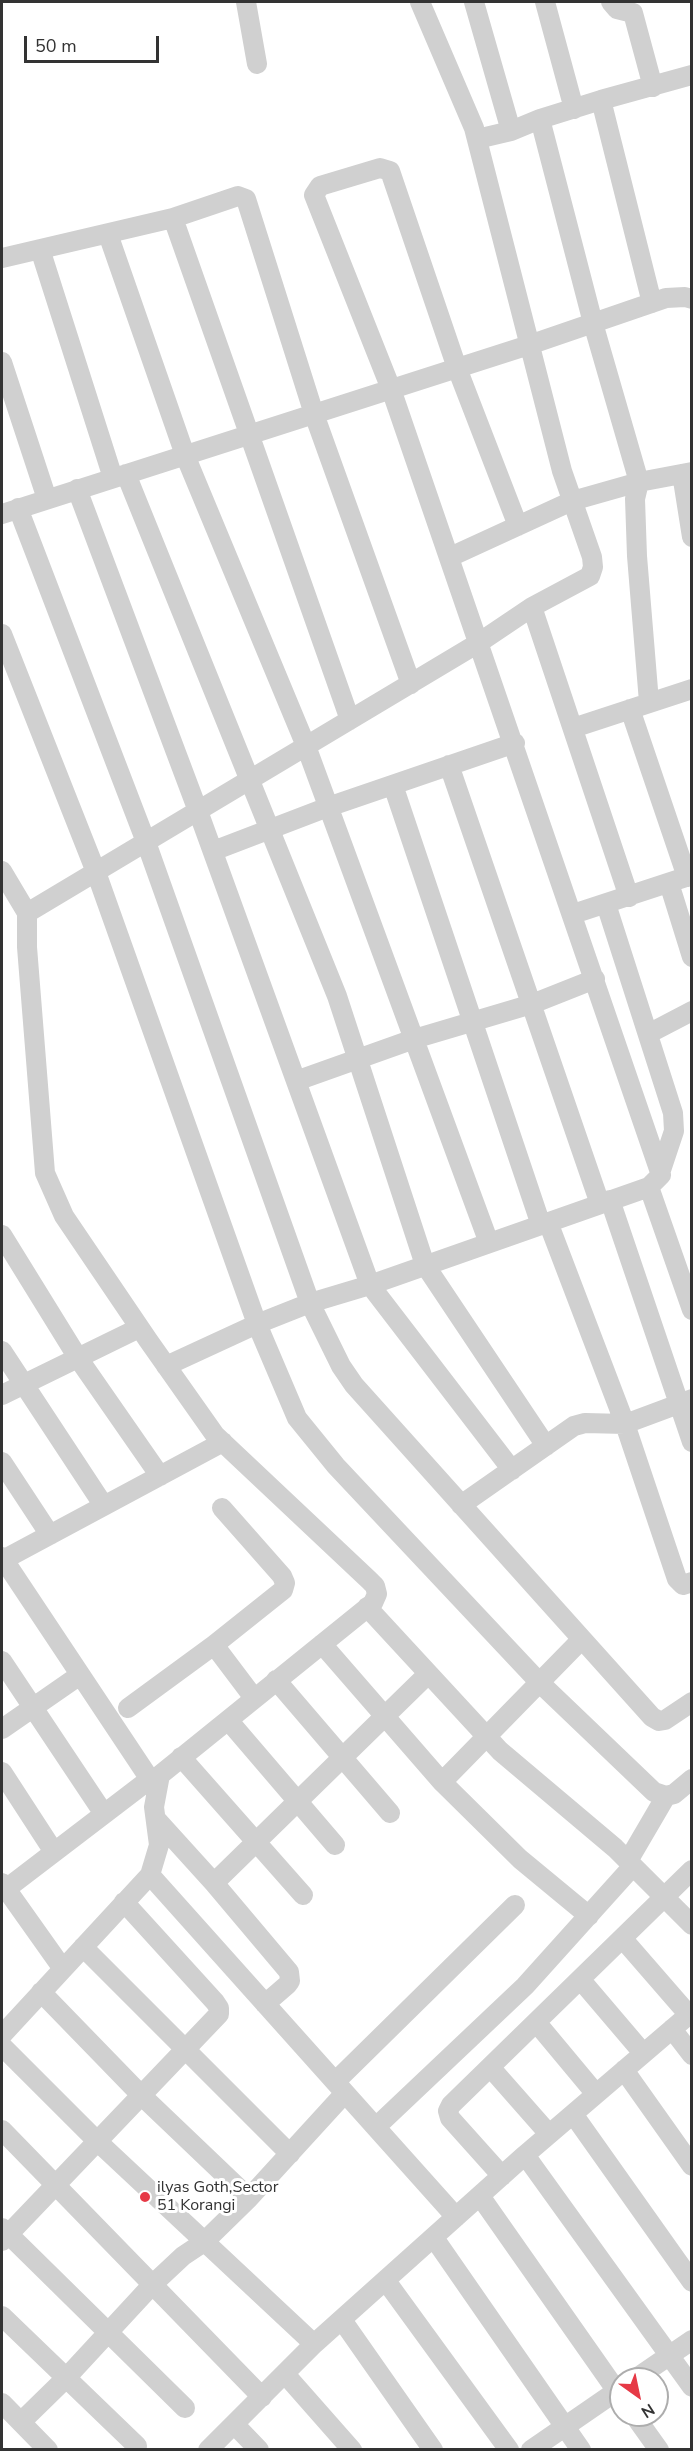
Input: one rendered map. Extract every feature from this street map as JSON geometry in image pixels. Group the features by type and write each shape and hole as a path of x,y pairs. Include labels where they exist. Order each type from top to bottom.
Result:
{"street":[{"path":"246,2 257,64"},
{"path":"27,913 411,684 532,607 590,576 593,567 562,471 477,139 420,2"},
{"path":"474,2 511,131"},
{"path":"544,2 574,109"},
{"path":"611,2 617,9 633,13 653,87"},
{"path":"477,139 511,131 540,119 601,100 692,75"},
{"path":"601,100 652,303"},
{"path":"540,119 593,323 639,482 635,499 637,556 650,702"},
{"path":"518,526 457,368 390,171 380,168 320,186 314,195 391,389 661,1170"},
{"path":"2,258 173,218 238,196 246,199 314,414 411,684"},
{"path":"173,218 350,720"},
{"path":"108,234 185,454 306,746 489,1243"},
{"path":"40,249 119,476 250,780 337,996 425,1265 546,1446"},
{"path":"692,299 666,298 529,345 10,511 146,842 310,1303 341,1366 354,1386 652,1717 659,1721 665,1720 692,1702"},
{"path":"2,362 47,499"},
{"path":"450,557 572,501 639,482 687,473 692,537"},
{"path":"77,489 213,851 370,1285 512,1470"},
{"path":"532,607 629,897"},
{"path":"2,634 96,872 257,1324 297,1418 336,1466 540,1683 654,1792 666,1796 674,1794 692,1779"},
{"path":"573,728 650,702 690,693"},
{"path":"630,709 682,878 692,957"},
{"path":"213,851 328,807 514,743"},
{"path":"449,765 532,1004 605,1202 685,1402 692,1442"},
{"path":"393,785 472,1021 544,1223 625,1424 677,1579 682,1585 692,1582"},
{"path":"2,871 27,913 27,947 45,1173 64,1216 215,1435 375,1586 377,1594 367,1607 159,1775 154,1784 154,1807 159,1845 150,1875 41,1992 4,2024"},
{"path":"573,914 682,878"},
{"path":"166,1366 257,1324 310,1303 370,1285 649,1187 661,1175 675,1121 606,904"},
{"path":"296,1081 414,1039 532,1004 596,979"},
{"path":"648,1034 692,1011"},
{"path":"649,1187 692,1310"},
{"path":"2,1235 78,1358 160,1476"},
{"path":"2,1395 140,1328"},
{"path":"2,1351 104,1506"},
{"path":"461,1505 580,1424 625,1424 685,1402"},
{"path":"154,1784 2,1558 50,1535 223,1442"},
{"path":"2,1462 50,1535"},
{"path":"128,1708 214,1645 283,1590 285,1583 282,1576 222,1508"},
{"path":"367,1607 500,1751 601,1835 692,1925"},
{"path":"442,1782 581,1640"},
{"path":"322,1644 383,1717 442,1782 520,1859 589,1916"},
{"path":"214,1645 254,1698"},
{"path":"2,1661 104,1814"},
{"path":"214,1883 429,1674"},
{"path":"2,1730 80,1675"},
{"path":"276,1680 390,1813"},
{"path":"228,1720 335,1845"},
{"path":"181,1758 303,1895"},
{"path":"2,1772 54,1852"},
{"path":"63,1969 3,1888 104,1814 154,1784"},
{"path":"376,2127 525,1986 589,1916 631,1864 666,1796"},
{"path":"156,1819 289,1972 290,1981 266,2004"},
{"path":"502,2176 450,2118 448,2112 451,2105 692,1870"},
{"path":"150,1875 456,2217"},
{"path":"124,1902 219,2008 219,2014 55,2185 4,2234 185,2408"},
{"path":"21,2422 66,2378 152,2285 183,2256 204,2242 249,2198 290,2154 340,2088 515,1905"},
{"path":"208,2450 314,2344 525,2155 690,2013 622,1938"},
{"path":"83,1947 290,2154"},
{"path":"580,1979 643,2053"},
{"path":"41,1992 141,2095 249,2198"},
{"path":"536,2022 596,2094"},
{"path":"672,2029 692,2055"},
{"path":"2,2046 97,2141 314,2344"},
{"path":"490,2067 549,2134"},
{"path":"624,2070 692,2166"},
{"path":"573,2114 692,2282"},
{"path":"2,2130 262,2397"},
{"path":"525,2155 692,2387"},
{"path":"480,2196 609,2377"},
{"path":"434,2238 581,2450"},
{"path":"386,2281 509,2450"},
{"path":"2,2316 137,2446"},
{"path":"342,2320 433,2450"},
{"path":"653,2367 692,2340"},
{"path":"285,2374 352,2450"},
{"path":"531,2450 609,2399"},
{"path":"2,2403 48,2450"},
{"path":"234,2424 258,2450"},
{"path":"643,2427 659,2450"}],"place":[{"name":"ilyas Goth,Sector 51 Korangi","path":"145,2197"}]}
